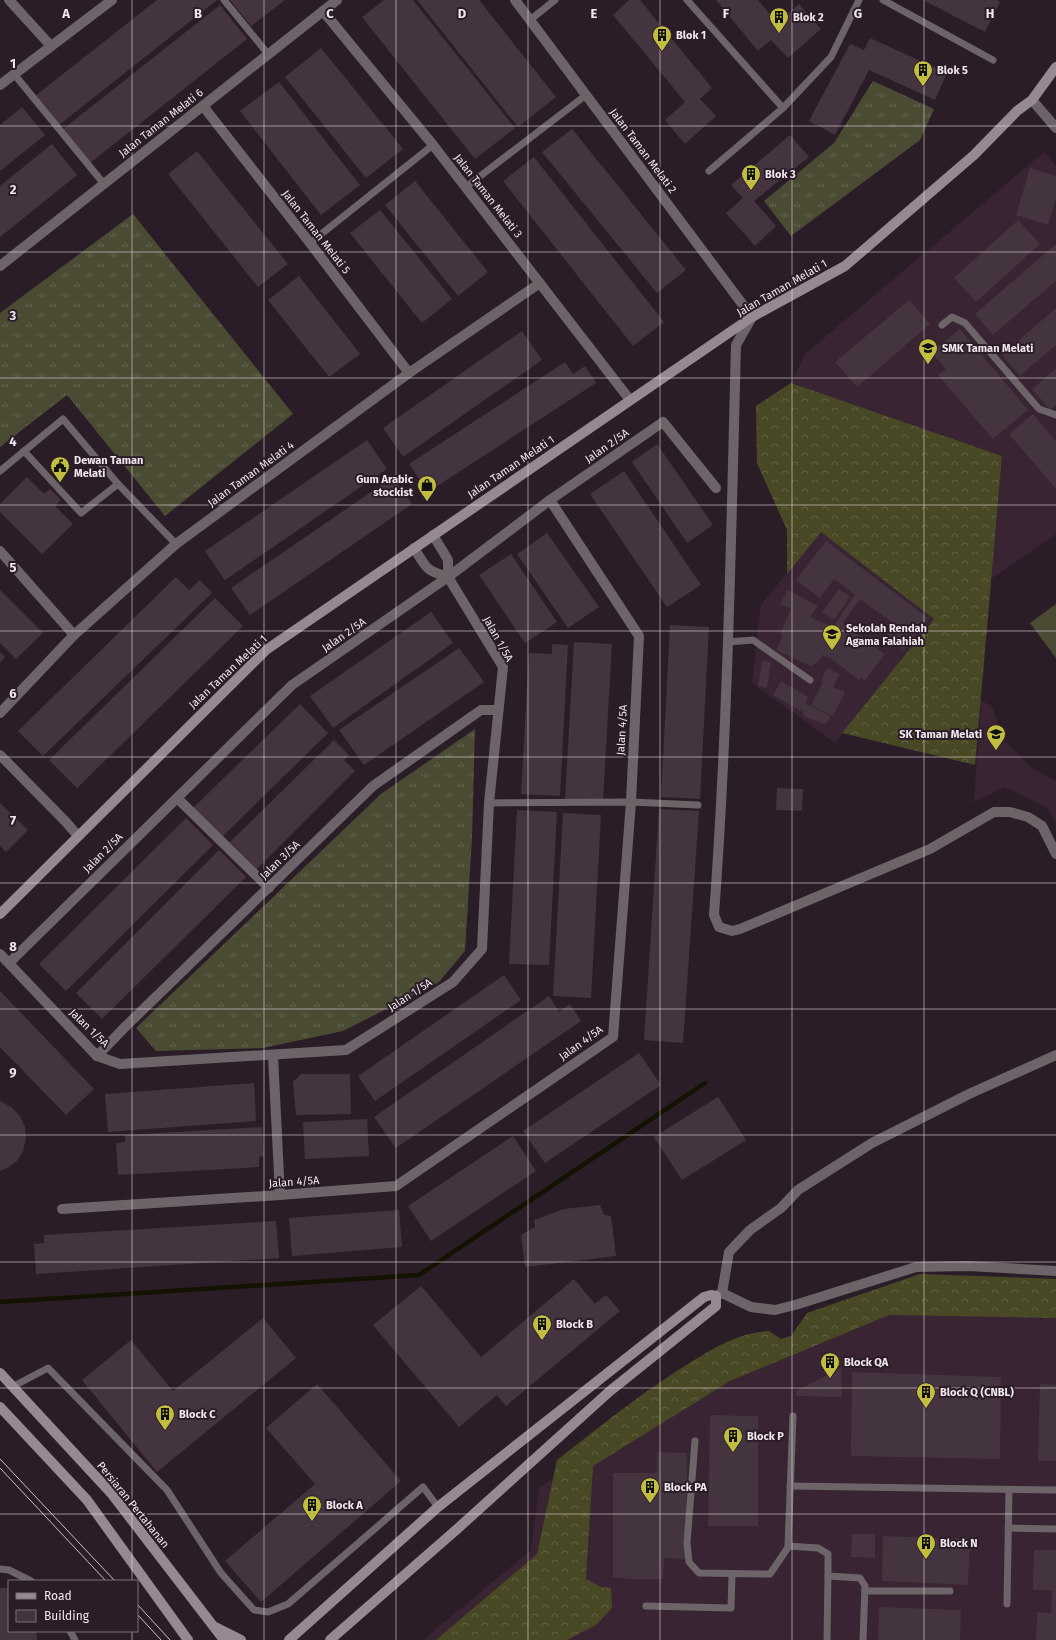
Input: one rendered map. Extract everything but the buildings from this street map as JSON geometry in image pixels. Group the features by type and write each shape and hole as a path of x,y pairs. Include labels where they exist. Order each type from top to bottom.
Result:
{"street":[{"path":"9,0 51,46"},
{"path":"0,85 112,0"},
{"name":"Jalan Taman Melati 6","path":"0,266 337,0"},
{"name":"Jalan Taman Melati 2","path":"515,0 752,317"},
{"name":"Jalan Taman Melati 3","path":"323,11 434,145 630,400"},
{"name":"Jalan Taman Melati 1","path":"0,914 266,650 752,317 845,266 974,155 1017,112 1032,100 1056,67"},
{"path":"1032,100 1056,128"},
{"name":"Jalan Taman Melati 5","path":"203,106 409,373"},
{"name":"Jalan Taman Melati 4","path":"0,713 74,635 176,544 409,373 540,283"},
{"path":"752,317 736,345 722,813 714,915 719,926 732,931 740,929 930,849 994,812 1010,812 1028,817 1042,826 1056,854"},
{"name":"Jalan 2/5A","path":"9,963 292,685 448,577 550,500 663,422 716,488"},
{"name":"Jalan 4/5A","path":"62,1209 396,1186 613,1037 631,802 638,636 550,500"},
{"name":"Jalan 1/5A","path":"0,954 98,1056 120,1064 273,1056 346,1050 453,982 482,949 489,803 502,667 448,577 448,560 433,535"},
{"path":"414,548 426,568 431,572 448,577"},
{"path":"0,551 74,635"},
{"name":"Jalan 3/5A","path":"98,1056 127,1025 373,786 481,710 498,710"},
{"path":"0,755 78,836"},
{"path":"177,798 269,888"},
{"path":"330,1640 456,1530 610,1391 716,1306 729,1252 750,1230 781,1208 798,1190 872,1143 969,1094 1056,1055"},
{"path":"273,1056 280,1195"},
{"path":"288,1640 438,1507 704,1297 719,1294 751,1307 775,1310 796,1305 916,1267 968,1266 1056,1271"},
{"name":"Persiaran Pertahanan","path":"0,1373 111,1493 224,1640"},
{"path":"0,1407 87,1500 182,1636 188,1640"},
{"path":"213,1626 241,1640"}],"lane":[{"path":"224,0 268,54"},
{"path":"530,20 555,0"},
{"path":"687,0 783,108"},
{"path":"709,171 783,108 831,57 859,0"},
{"path":"883,0 993,60"},
{"path":"14,74 104,184"},
{"path":"466,187 586,95"},
{"path":"310,243 434,145"},
{"path":"942,325 952,316 965,323 1039,409 1056,415"},
{"path":"0,470 63,419 118,484 176,544"},
{"path":"24,451 81,513 118,484"},
{"path":"728,642 753,640 810,680"},
{"path":"489,803 631,802 698,805"},
{"path":"12,1387 48,1368 167,1490 221,1573 254,1610 268,1612 288,1604 422,1487 438,1507"},
{"path":"695,1440 687,1543 689,1562 699,1573 770,1574 789,1546 793,1416"},
{"path":"790,1486 1056,1490"},
{"path":"1007,1604 1009,1490"},
{"path":"1008,1528 1056,1530"},
{"path":"789,1546 818,1548 828,1554 827,1640"},
{"path":"0,1569 9,1570 29,1580"},
{"path":"646,1606 731,1608 732,1574"},
{"path":"828,1576 860,1578 865,1586 863,1640"},
{"path":"865,1591 950,1591"}],"shaded area":[{"name":"SMK Taman Melati","path":"1044,152 1056,166 1056,534 991,579 1002,456 791,383 805,354"},
{"name":"Sekolah Rendah Agama Falahiah","path":"821,531 934,619 835,743 752,683 761,605"},
{"name":"SK Taman Melati","path":"981,700 992,706 1002,738 1032,768 1056,781 1056,824 1049,809 1005,787 974,802"},
{"path":"889,1315 1056,1315 1056,1640 423,1640 531,1550 539,1487 724,1377"}],"green space":[{"path":"873,81 934,109 920,140 791,236 764,201 834,143"},
{"path":"133,214 293,414 165,516 67,395 0,447 0,313"},
{"path":"791,383 1002,456 975,765 842,733 934,619 821,532 787,574 787,530 757,463 756,406"},
{"path":"1056,604 1056,658 1030,623"},
{"path":"475,729 472,838 465,951 439,982 343,1031 263,1048 156,1051 136,1028 381,794"},
{"path":"920,1274 1056,1279 1056,1318 889,1315 730,1381 593,1466 586,1579 601,1587 611,1588 612,1608 596,1625 567,1640 436,1640 537,1554 557,1460 619,1412 683,1367 724,1343 757,1332 769,1331 781,1339 791,1336 807,1313"}],"waterway":[{"path":"0,1302 419,1275 705,1083"}],"tram line":[{"path":"0,1459 114,1580"},
{"path":"0,1468 105,1580"},
{"path":"138,1605 170,1640"},
{"path":"138,1615 161,1640"}],"place":[{"name":"Blok 2","path":"779,34"},
{"name":"Blok 1","path":"662,52"},
{"name":"Blok 5","path":"923,87"},
{"name":"Blok 3","path":"751,191"},
{"name":"SMK Taman Melati","path":"928,365"},
{"name":"Dewan Taman Melati","path":"60,483"},
{"name":"Gum Arabic stockist","path":"427,502"},
{"name":"Sekolah Rendah Agama Falahiah","path":"832,651"},
{"name":"SK Taman Melati","path":"996,751"},
{"name":"Block B","path":"542,1341"},
{"name":"Block QA","path":"830,1379"},
{"name":"Block Q (CNBL)","path":"926,1409"},
{"name":"Block C","path":"165,1431"},
{"name":"Block P","path":"733,1453"},
{"name":"Block PA","path":"650,1504"},
{"name":"Block A","path":"312,1522"},
{"name":"Block N","path":"926,1560"}]}
